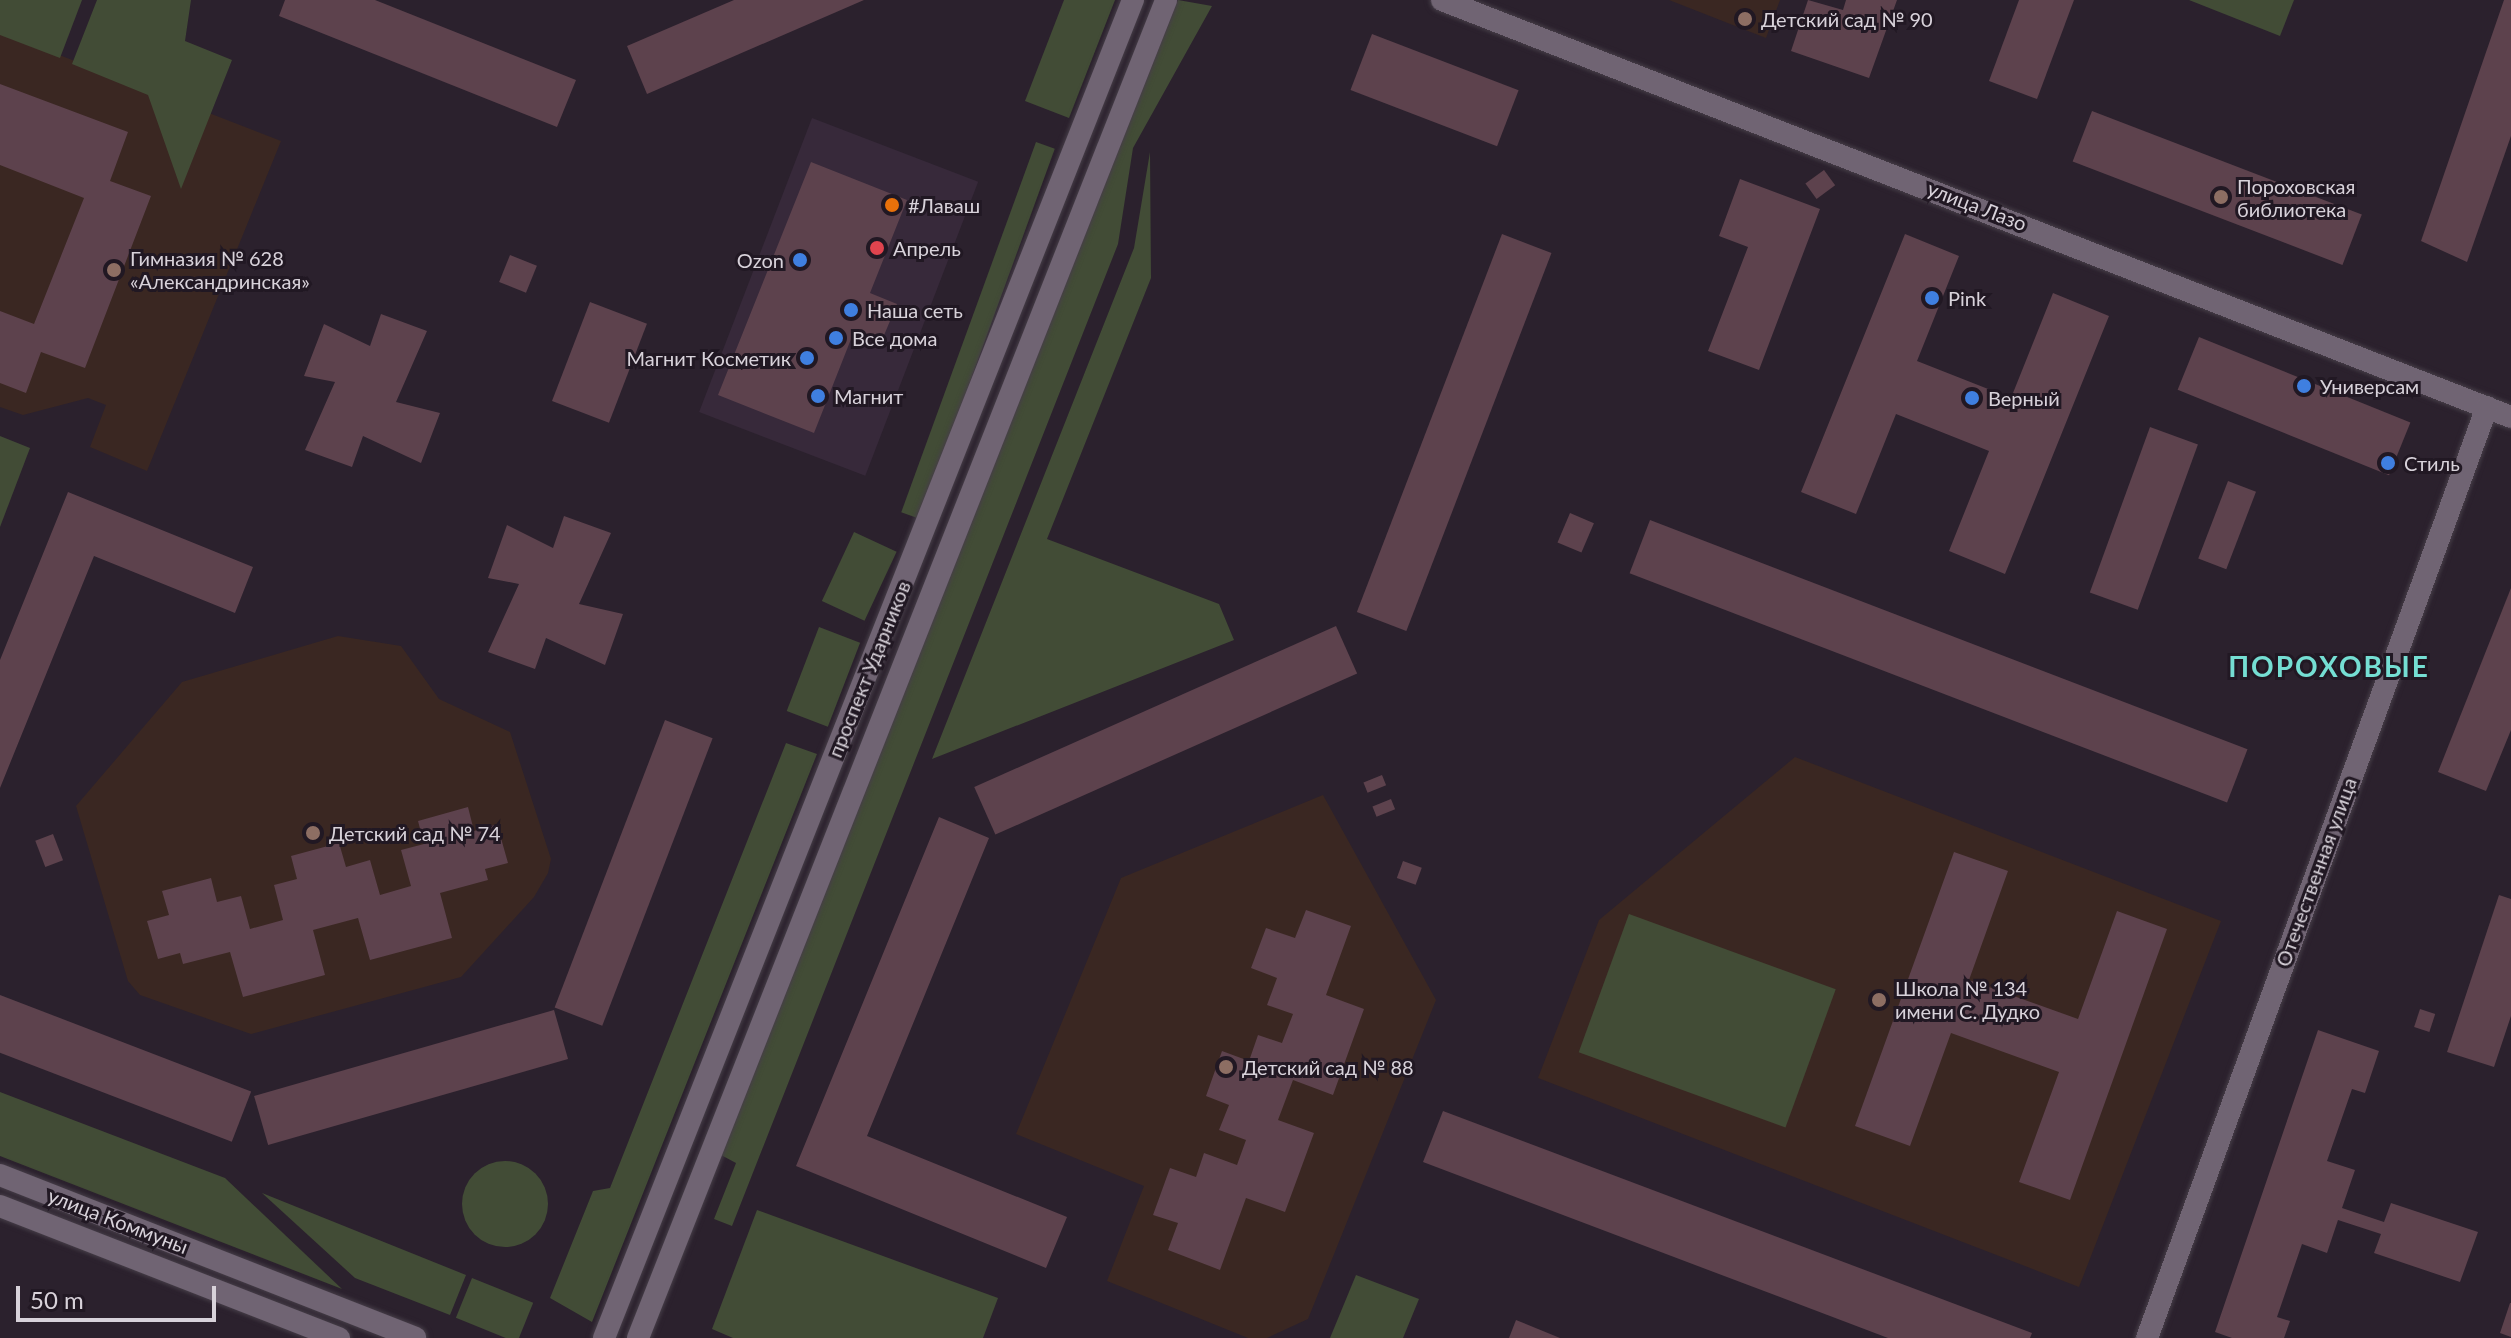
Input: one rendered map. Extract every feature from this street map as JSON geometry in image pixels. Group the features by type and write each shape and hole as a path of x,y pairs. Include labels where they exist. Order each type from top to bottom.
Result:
{"street":[{"name":"проспект Ударников","path":"604,1338 1133,0"},
{"name":"проспект Ударников","path":"638,1338 1166,0"},
{"name":"улица Лазо","path":"1442,0 2511,417"},
{"name":"Отечественная улица","path":"2147,1338 2487,407"},
{"name":"улица Коммуны","path":"0,1175 415,1338"},
{"name":"улица Коммуны","path":"0,1206 339,1338"}],"shaded area":[{"name":"Детский сад № 90","path":"1669,0 1780,0 1766,38"},
{"name":"Гимназия № 628 «Александринская»","path":"0,32 281,141 147,471 90,447 106,405 88,398 23,415 0,407"},
{"path":"812,118 978,182 865,476 699,412"},
{"name":"Детский сад № 74","path":"338,636 401,646 439,699 510,732 551,859 548,873 534,897 461,977 251,1034 140,995 128,981 76,806 182,682"},
{"name":"Школа № 134 имени С. Дудко","path":"1795,757 2221,921 2079,1287 1538,1078 1599,920"},
{"name":"Детский сад № 88","path":"1323,795 1436,1000 1308,1319 1267,1338 1248,1338 1107,1281 1144,1186 1016,1134 1121,878"}],"green space":[{"path":"0,0 82,0 60,58 0,35"},
{"path":"97,0 191,0 185,41 232,60 181,189 148,95 72,64"},
{"path":"1064,0 1115,0 1069,118 1025,101"},
{"path":"1178,0 1212,6 1133,148 1118,244 732,1226 714,1219 736,1163 721,1155"},
{"path":"2189,0 2294,0 2280,36"},
{"path":"1036,142 1055,149 920,519 901,512"},
{"path":"1150,152 1151,278 1047,539 1219,604 1234,640 932,759 1134,248"},
{"path":"0,436 30,448 0,527"},
{"path":"854,532 897,552 864,621 822,601"},
{"path":"819,627 860,643 828,727 787,711"},
{"path":"786,743 817,754 592,1322 550,1298 593,1191 610,1188"},
{"path":"1629,914 1836,989 1785,1127 1579,1052"},
{"path":"0,1092 225,1178 342,1289 0,1156"},
{"path":"497,1161 513,1161 536,1173 545,1187 548,1204 545,1221 536,1235 513,1247 497,1247 481,1240 469,1228 462,1212 462,1196 469,1180 481,1168"},
{"path":"262,1193 466,1275 450,1315 355,1278"},
{"path":"757,1210 998,1298 983,1338 733,1338 712,1329"},
{"path":"1356,1275 1419,1299 1403,1338 1330,1338"},
{"path":"472,1278 533,1303 519,1338 506,1338 456,1318"}],"building":[{"path":"285,0 375,0 576,80 557,127 279,16"},
{"path":"734,0 864,0 647,94 627,46"},
{"path":"1808,0 1843,10 1846,0 1897,0 1869,78 1791,51"},
{"path":"2019,0 2074,0 2037,99 1989,81"},
{"path":"2504,0 2511,0 2511,136 2467,262 2421,241"},
{"path":"1372,34 1519,90 1497,146 1350,90"},
{"path":"0,84 128,132 110,181 151,196 85,368 41,352 26,393 0,383 0,311 34,324 84,198 0,165"},
{"path":"2092,111 2362,215 2342,265 2073,161"},
{"path":"811,162 907,200 870,293 897,304 882,340 855,329 814,433 718,395"},
{"path":"1824,170 1835,185 1817,199 1805,184"},
{"path":"1740,179 1820,209 1759,370 1708,351 1748,247 1719,236"},
{"path":"1502,234 1551,253 1406,631 1357,612"},
{"path":"1905,234 1959,256 1917,361 2011,398 2053,293 2109,316 2005,574 1949,551 1989,451 1896,414 1856,514 1801,492"},
{"path":"510,255 537,266 526,293 499,282"},
{"path":"590,302 647,324 609,423 552,401"},
{"path":"381,314 427,331 396,402 440,413 421,463 363,436 352,467 305,450 335,382 304,376 324,324 370,346"},
{"path":"2199,337 2410,422 2389,475 2178,390"},
{"path":"2150,427 2198,444 2138,610 2090,592"},
{"path":"2228,481 2256,492 2226,569 2198,558"},
{"path":"68,492 253,567 235,613 94,556 0,788 0,660"},
{"path":"1570,513 1594,523 1581,553 1557,542"},
{"path":"564,516 611,533 579,604 623,614 605,665 546,638 535,669 488,652 519,584 488,578 507,525 553,548"},
{"path":"1650,520 2247,749 2227,803 1630,573"},
{"path":"2511,588 2511,730 2486,791 2438,772"},
{"path":"1336,626 1357,674 995,835 974,787"},
{"path":"665,720 713,738 602,1026 555,1008"},
{"path":"1382,775 1386,785 1368,793 1363,782"},
{"path":"1391,799 1395,809 1377,817 1372,806"},
{"path":"468,807 474,831 497,824 508,863 485,869 488,880 440,893 452,938 370,960 358,918 313,930 325,975 243,997 230,952 183,964 180,953 158,959 147,921 169,915 162,891 211,878 217,902 241,896 250,929 283,920 274,885 297,879 291,856 339,843 346,867 370,860 380,895 411,886 401,850 424,844 418,821"},
{"path":"939,817 989,838 867,1136 1067,1217 1046,1268 796,1166"},
{"path":"53,834 63,860 45,867 35,841"},
{"path":"1954,852 2008,871 1969,980 2078,1019 2117,911 2167,929 2070,1200 2019,1182 2059,1072 1951,1033 1910,1146 1855,1126"},
{"path":"1403,861 1422,868 1416,885 1397,878"},
{"path":"2499,895 2511,899 2511,1016 2494,1067 2447,1052"},
{"path":"1306,910 1351,926 1326,995 1364,1009 1333,1095 1293,1080 1278,1120 1314,1133 1285,1212 1246,1198 1220,1270 1168,1250 1178,1223 1153,1215 1170,1168 1196,1177 1204,1153 1237,1165 1246,1140 1219,1130 1229,1105 1206,1096 1222,1051 1249,1061 1258,1035 1282,1043 1293,1014 1267,1005 1277,978 1251,968 1266,928 1295,938"},
{"path":"0,995 251,1091 232,1142 0,1053"},
{"path":"2420,1009 2435,1014 2429,1032 2414,1027"},
{"path":"554,1010 568,1059 268,1145 254,1096"},
{"path":"2318,1030 2379,1051 2365,1093 2352,1089 2327,1161 2355,1170 2342,1208 2384,1222 2391,1203 2478,1232 2460,1282 2374,1253 2381,1234 2338,1220 2327,1253 2302,1244 2277,1317 2290,1321 2284,1338 2232,1338 2215,1332"},
{"path":"1443,1111 2032,1333 2030,1338 1888,1338 1423,1162"},
{"path":"2511,1303 2511,1337 2500,1333"},
{"path":"1516,1320 1560,1338 1509,1338"}],"place":[{"name":"Детский сад № 90","path":"1745,19"},
{"name":"Пороховская библиотека","path":"2221,197"},
{"name":"#Лаваш","path":"892,205"},
{"name":"Апрель","path":"877,248"},
{"name":"Ozon","path":"800,260"},
{"name":"Гимназия № 628 «Александринская»","path":"114,270"},
{"name":"Pink","path":"1932,298"},
{"name":"Наша сеть","path":"851,310"},
{"name":"Все дома","path":"836,338"},
{"name":"Магнит Косметик","path":"807,358"},
{"name":"Универсам","path":"2304,386"},
{"name":"Магнит","path":"818,396"},
{"name":"Верный","path":"1972,398"},
{"name":"Стиль","path":"2388,463"},
{"name":"Детский сад № 74","path":"313,833"},
{"name":"Школа № 134 имени С. Дудко","path":"1879,1000"},
{"name":"Детский сад № 88","path":"1226,1067"}],"district":[{"name":"ПОРОХОВЫЕ","path":"2329,666"}]}
